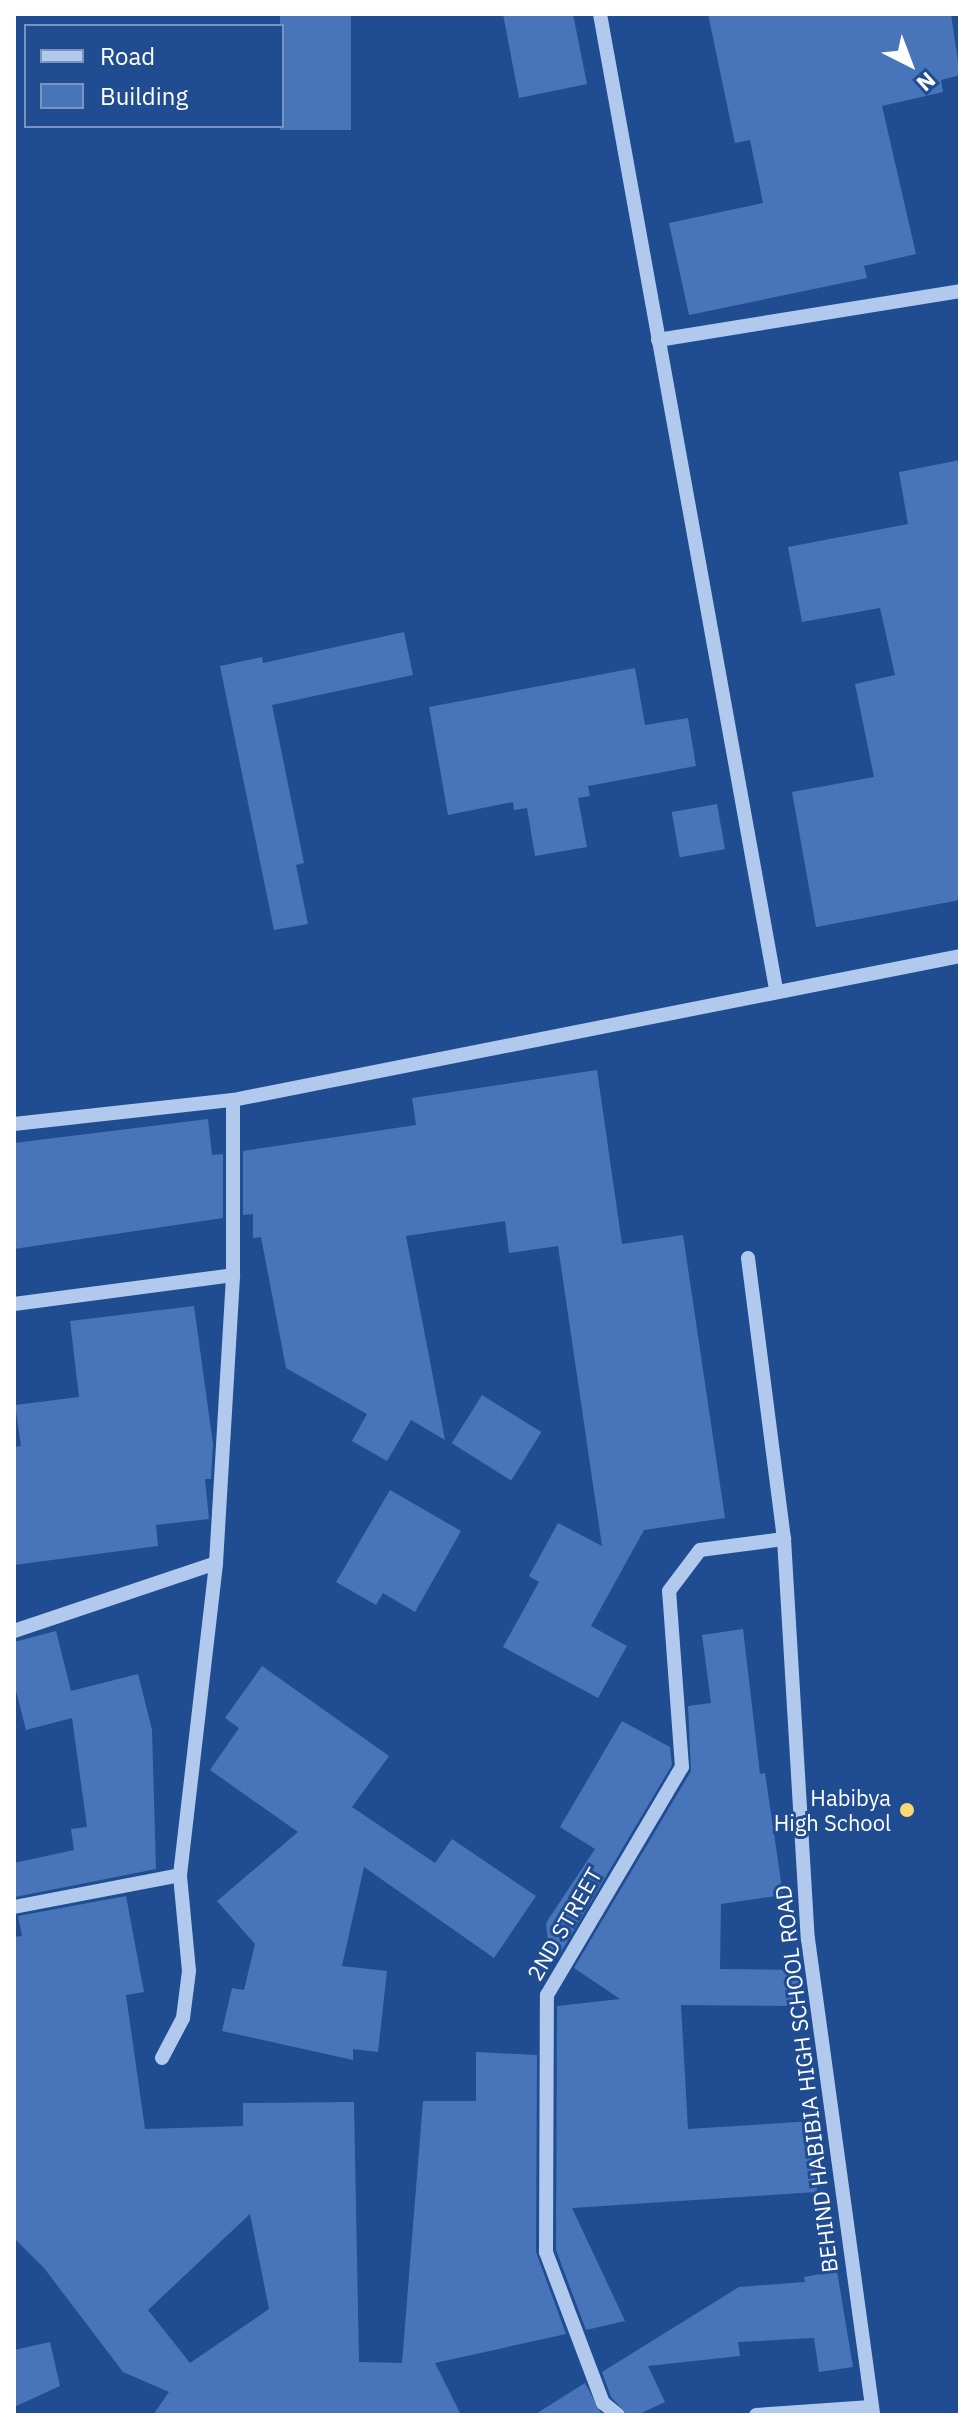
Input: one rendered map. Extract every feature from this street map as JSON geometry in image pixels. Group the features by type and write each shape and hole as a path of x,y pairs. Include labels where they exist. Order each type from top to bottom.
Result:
{"street":[{"path":"600,14 776,989"},
{"path":"658,340 960,291"},
{"path":"14,1124 233,1100 776,989 960,956"},
{"path":"162,2058 183,2018 189,1971 180,1875 216,1563 233,1275 233,1100"},
{"name":"BEHIND HABIBIA HIGH SCHOOL ROAD","path":"748,1258 784,1539 808,1939 872,2411"},
{"path":"14,1304 233,1275"},
{"name":"2ND STREET","path":"618,2415 603,2403 546,2252 547,1995 682,1767 669,1591 700,1550 784,1539"},
{"path":"14,1631 216,1563"},
{"path":"14,1907 180,1875"},
{"path":"756,2415 872,2411"}],"building":[{"path":"280,14 351,14 351,130 280,130 284,128 284,24 280,24"},
{"path":"503,14 573,14 587,84 519,98"},
{"path":"708,14 951,14 960,75 941,80 943,92 882,106 916,254 864,266 867,278 689,315 669,223 763,203 750,140 735,143"},
{"path":"960,460 960,900 816,927 792,792 874,777 855,684 895,675 880,608 802,622 788,547 908,524 899,472"},
{"path":"404,632 413,675 272,705 304,863 296,865 308,924 274,930 220,666 262,657 263,663"},
{"path":"635,668 645,725 688,718 696,766 588,786 590,796 578,798 587,847 535,856 527,808 514,810 513,802 448,815 429,707"},
{"path":"717,804 725,849 680,857 672,812"},
{"path":"597,1070 622,1244 683,1235 725,1518 644,1530 591,1626 627,1646 598,1698 503,1647 539,1582 529,1576 558,1523 602,1546 558,1246 509,1253 505,1221 406,1236 445,1440 411,1420 387,1461 352,1441 367,1414 286,1368 261,1237 253,1238 253,1214 243,1215 243,1151 416,1125 412,1098"},
{"path":"208,1119 212,1155 223,1154 223,1218 14,1249 14,1143"},
{"path":"194,1306 213,1444 211,1479 205,1479 209,1519 156,1525 158,1546 14,1565 14,1447 21,1446 15,1405 79,1397 70,1321"},
{"path":"482,1395 541,1432 511,1480 452,1443"},
{"path":"390,1490 461,1531 415,1612 383,1593 376,1605 336,1582"},
{"path":"743,1629 760,1774 765,1773 783,1895 721,1904 720,1969 798,1970 798,2006 681,2005 688,2129 813,2121 817,2192 572,2208 625,2321 586,2330 556,2250 557,2006 620,1999 574,1968 691,1771 688,1706 711,1703 702,1635"},
{"path":"56,1631 71,1691 138,1674 152,1730 156,1869 15,1897 14,1863 74,1850 71,1829 87,1827 72,1718 26,1730 14,1683 14,1642"},
{"path":"262,1666 389,1756 352,1807 435,1863 452,1839 536,1896 494,1958 364,1867 342,1966 387,1971 378,2052 353,2049 353,2060 222,2031 232,1988 244,1990 255,1944 217,1901 298,1832 210,1770 239,1728 225,1718"},
{"path":"622,1721 670,1747 672,1765 558,1957 549,1951 546,1923 595,1849 560,1827"},
{"path":"126,1896 144,1992 126,1995 145,2129 243,2126 243,2103 354,2102 359,2362 402,2363 423,2101 476,2101 476,2052 537,2055 536,2252 566,2334 435,2363 461,2415 153,2415 169,2392 123,2372 44,2268 14,2238 14,1937 22,1936 18,1916","holes":["250,2214 269,2309 190,2363 148,2310"]},
{"path":"837,2271 853,2367 819,2372 814,2338 738,2342 740,2356 648,2366 665,2402 637,2415 628,2415 611,2397 602,2372 739,2287 805,2282 804,2277"},
{"path":"50,2342 60,2386 14,2407 14,2350"},
{"path":"585,2383 602,2415 534,2415"}],"place":[{"name":"Habibya High School","path":"907,1810"}]}
